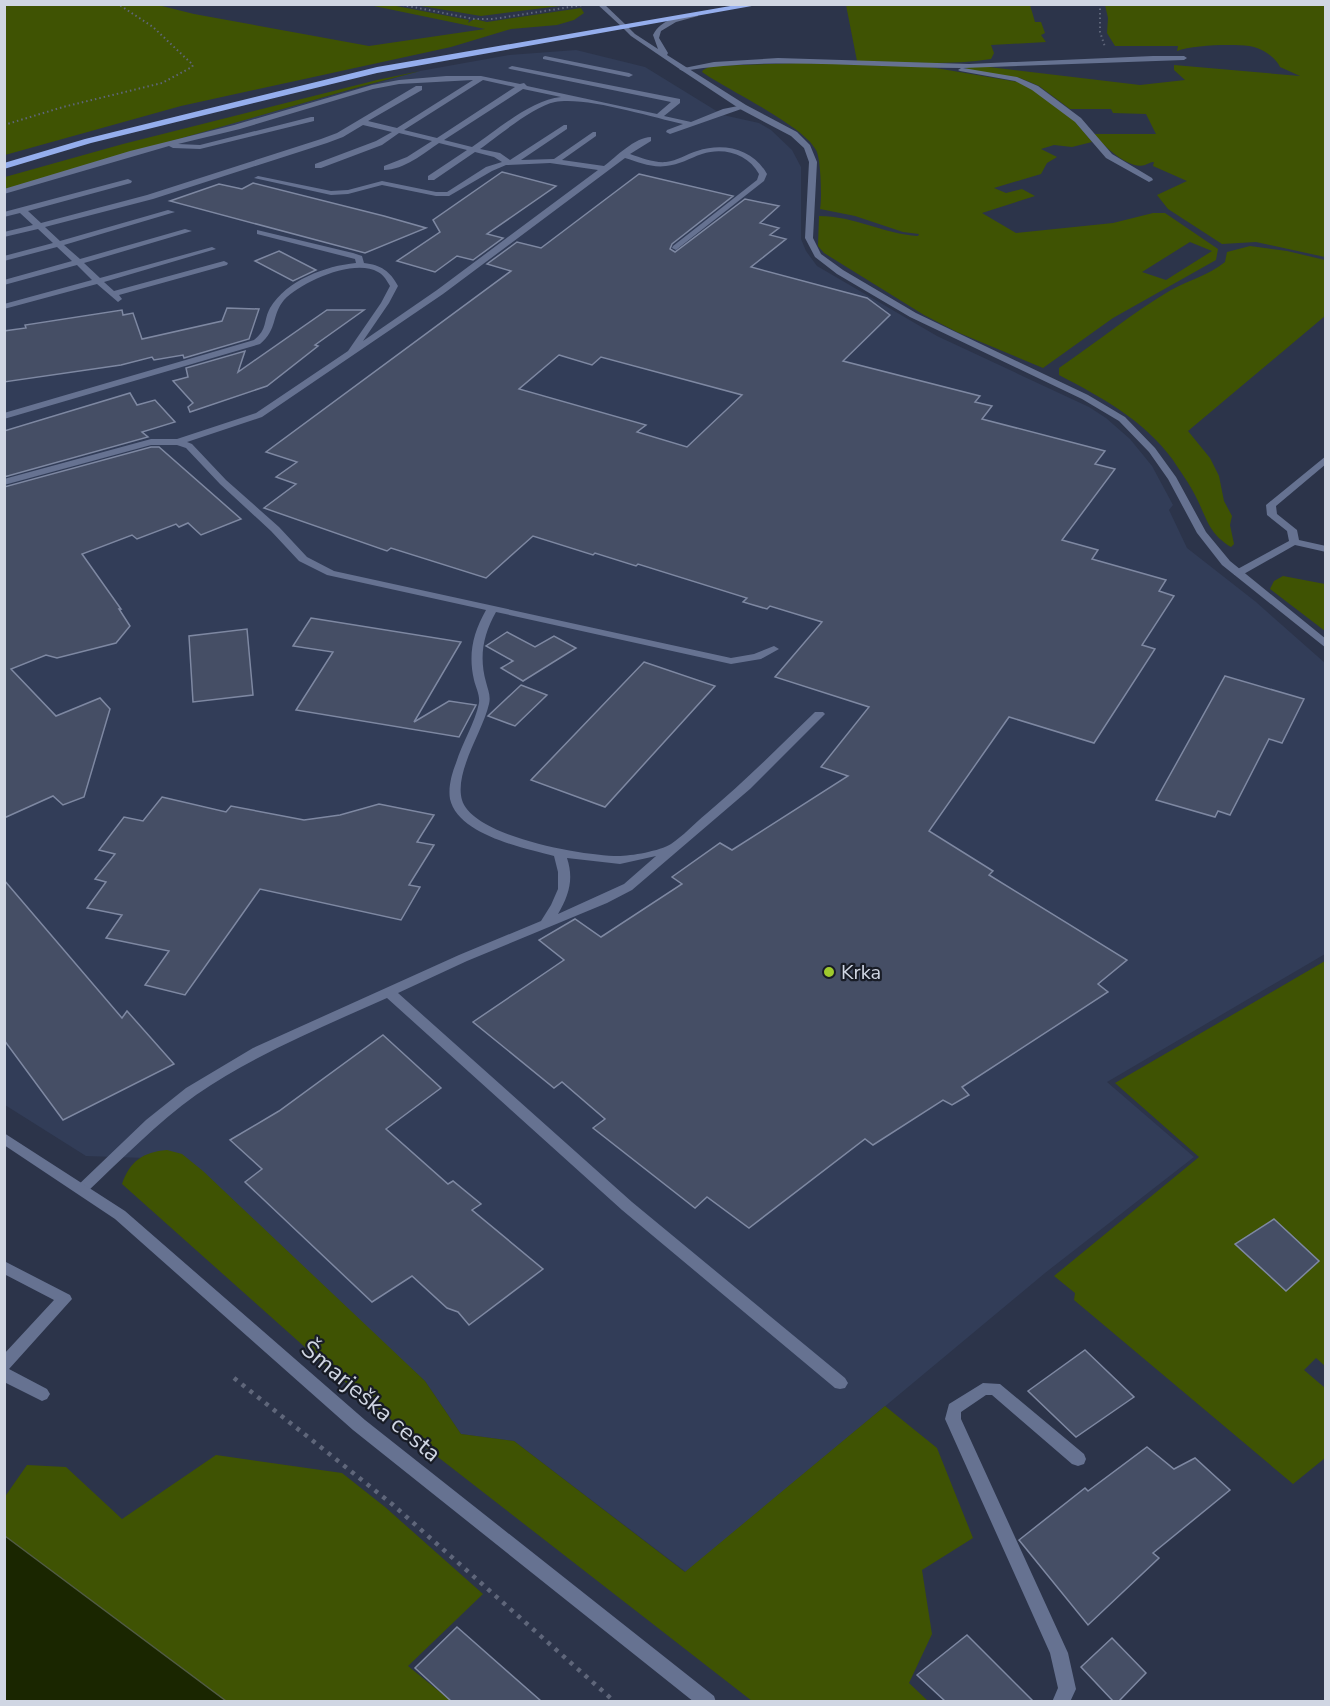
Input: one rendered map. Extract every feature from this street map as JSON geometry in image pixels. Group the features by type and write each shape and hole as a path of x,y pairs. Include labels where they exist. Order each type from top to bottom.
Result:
{"main road":[{"path":"4,166 88,141 377,70 759,4"}],"street":[{"path":"600,4 624,26 669,60 743,107 794,134 807,147 813,162 809,238 818,255 840,272 913,315 1085,397 1122,420 1152,450 1173,479 1202,533 1226,563 1326,645"},
{"path":"669,60 657,41 656,35 663,27 688,17 746,6"},
{"path":"545,58 629,75"},
{"path":"683,69 706,64 754,62 938,66 1184,58"},
{"path":"938,66 1017,79 1035,88 1078,120 1109,156 1149,180"},
{"path":"431,178 595,67"},
{"path":"512,68 677,101 660,115"},
{"path":"318,166 360,152 398,131 489,73"},
{"path":"4,192 384,84 413,80 481,78 660,115 691,124"},
{"path":"387,168 410,159 530,81"},
{"path":"4,236 150,197 340,135 419,88"},
{"path":"535,108 552,100 576,98"},
{"path":"670,132 743,107"},
{"path":"166,145 200,147 311,119"},
{"path":"361,122 497,155 511,163"},
{"path":"511,163 564,127"},
{"path":"555,162 593,134"},
{"path":"4,482 151,442 178,442 259,415 440,292 624,155 648,140"},
{"path":"624,155 659,164 670,164 704,151 725,150 749,156 760,167 763,174 760,181 676,248"},
{"path":"258,178 330,193 348,192 382,183 436,194 449,194 489,169 511,163 555,162 605,169"},
{"path":"4,215 128,181"},
{"path":"22,210 116,297 224,263"},
{"path":"4,259 171,212"},
{"path":"4,283 188,231"},
{"path":"260,232 359,258 360,266"},
{"path":"4,307 212,249"},
{"path":"4,416 257,342 265,337 272,324 274,308 287,294 340,267 376,267 385,272 394,286 382,310 361,333 351,352"},
{"path":"178,442 189,446 303,559 331,573 731,661 757,657 774,648"},
{"path":"1294,542 1292,530 1272,515 1270,505 1326,459"},
{"path":"1238,573 1294,542 1326,549"},
{"path":"493,608 476,641 477,664 485,699 478,726 458,774 456,800 466,818 520,843 621,860 674,848"},
{"path":"82,1188 151,1124 191,1092 258,1051 628,887 746,786 819,714"},
{"path":"545,924 566,888 565,868 559,851"},
{"path":"389,992 627,1206 840,1383"},
{"name":"Šmarješka cesta","path":"4,1138 120,1215 359,1425 708,1701"},
{"path":"4,1267 65,1299 4,1365"},
{"path":"4,1374 42,1394"},
{"path":"1060,1701 1067,1689 1059,1653 993,1504 952,1419 954,1409 983,1389 995,1389 1078,1459"}],"path":[{"path":"4,125 63,107 162,83 192,67 193,64 153,27 118,4"},
{"path":"398,4 474,19 493,19 583,5"},
{"path":"1100,4 1100,32 1108,59"},
{"path":"234,1378 392,1504 615,1701"}],"shaded area":[{"name":"Krka","path":"576,50 645,67 723,115 759,123 771,130 792,150 801,167 801,239 806,251 817,266 937,336 1089,407 1106,418 1130,439 1152,466 1173,505 1169,510 1187,548 1256,602 1325,663 1325,954 1107,1082 1194,1157 1045,1273 686,1572 514,1441 461,1434 425,1381 176,1159 86,1156 5,1105 4,189 129,151 420,71 509,55"},
{"path":"5,1536 226,1701 5,1701"}],"green space":[{"path":"5,4 158,5 194,14 369,46 485,29 369,5 391,5 469,20 468,23 474,19 487,22 581,8 584,13 574,20 557,25 511,29 451,47 181,106 5,155"},
{"path":"415,4 568,5 481,16"},
{"path":"846,5 1030,5 1035,22 1041,22 1045,33 1041,35 1046,42 991,45 994,53 991,59 974,61 924,63 857,61"},
{"path":"1105,5 1325,5 1325,257 1256,242 1222,244 1168,209 1157,195 1187,181 1153,166 1154,162 1138,166 1131,164 1110,150 1094,134 1156,134 1146,114 1113,113 1111,109 1070,109 1039,86 1020,78 965,70 968,66 989,67 1140,85 1185,80 1174,70 1174,65 1300,76 1280,67 1263,50 1249,46 1192,47 1177,51 1178,46 1115,46 1107,33 1108,18"},
{"path":"803,63 924,66 1018,82 1032,88 1074,120 1092,142 1072,147 1054,145 1041,149 1057,157 1047,163 1041,174 994,188 1006,193 1022,189 1035,196 982,213 1016,233 1113,223 1153,213 1165,213 1218,249 1216,260 1113,318 1043,368 957,332 924,315 824,253 818,246 819,216 844,219 905,235 918,236 919,234 903,232 855,216 820,209 821,179 816,150 808,140 781,119 702,72 711,66","holes":["1190,242 1212,251 1166,280 1142,272"]},
{"path":"420,71 5,189 5,177 123,144"},
{"path":"1250,246 1287,251 1325,260 1325,316 1188,431 1210,458 1219,476 1224,501 1232,516 1230,525 1234,544 1231,547 1217,536 1173,460 1149,433 1121,411 1059,375 1059,368 1157,299 1178,286 1219,267 1225,262 1227,252"},
{"path":"1283,576 1325,584 1325,631 1270,589 1274,581"},
{"path":"1325,961 1325,1366 1316,1358 1304,1370 1325,1388 1325,1458 1293,1484 1074,1300 1075,1293 1054,1276 1199,1157 1115,1083"},
{"path":"167,1150 182,1154 203,1171 425,1381 461,1434 514,1441 685,1572 885,1406 937,1448 973,1538 922,1570 932,1634 909,1683 928,1701 752,1701 434,1454 335,1374 122,1184 129,1169 138,1159 151,1153"},
{"path":"216,1455 342,1473 385,1507 483,1594 408,1666 451,1701 226,1701 5,1536 4,1498 27,1465 66,1467 122,1519"}],"building":[{"path":"502,172 556,186 487,234 503,238 473,260 457,256 435,272 397,261 440,232 433,220"},
{"path":"639,174 733,196 672,244 670,249 675,252 745,199 779,206 760,223 779,228 770,235 786,239 751,267 867,298 890,315 843,361 980,396 975,402 992,406 982,419 1105,451 1095,464 1115,469 1062,540 1098,550 1092,559 1166,580 1159,591 1174,596 1142,645 1155,649 1094,743 1009,717 929,831 993,871 989,875 1127,960 1098,984 1108,992 962,1087 969,1095 952,1105 943,1100 873,1145 865,1139 749,1228 707,1197 695,1208 593,1128 605,1119 562,1082 554,1088 473,1022 564,960 539,940 575,919 601,937 682,884 672,877 720,843 732,850 848,776 821,767 869,707 775,677 822,622 770,606 767,609 743,602 747,598 638,564 636,566 595,553 593,555 533,536 486,578 391,548 387,551 264,508 296,484 276,477 297,462 266,452 511,271 487,264 517,242 541,248","holes":["559,355 592,365 601,357 742,395 687,447 637,432 646,425 519,389"]},
{"path":"253,183 426,228 365,253 170,201 219,184 242,189"},
{"path":"279,251 316,270 293,281 255,261"},
{"path":"227,308 259,309 249,339 184,358 183,355 154,360 152,357 121,365 4,382 4,331 26,328 25,325 122,310 123,315 133,313 142,339 222,321"},
{"path":"327,310 364,310 315,345 318,346 267,386 190,412 188,407 193,403 173,381 188,377 186,368 245,351 238,372"},
{"path":"130,393 137,405 155,400 175,422 142,432 148,437 4,477 4,431"},
{"path":"151,447 159,447 241,519 201,535 188,523 179,527 176,524 137,539 132,535 82,554 121,609 119,609 130,626 116,643 57,658 46,655 11,669 56,716 100,698 110,709 84,797 63,805 53,796 4,818 4,487"},
{"path":"311,618 461,642 414,722 449,701 476,705 459,737 296,710 333,652 293,646"},
{"path":"247,629 253,695 193,702 189,636"},
{"path":"507,632 535,647 554,636 576,648 523,681 501,668 513,661 486,646"},
{"path":"644,662 715,686 605,807 531,780"},
{"path":"1225,676 1304,699 1282,743 1269,739 1230,815 1218,811 1215,817 1156,800"},
{"path":"521,685 547,695 515,726 488,716"},
{"path":"162,797 226,812 231,806 304,820 340,815 379,804 434,815 417,842 434,845 409,885 420,887 401,920 260,889 185,995 145,985 169,951 106,938 122,915 87,908 106,882 95,879 115,854 99,850 124,817 143,821"},
{"path":"4,880 122,1018 127,1011 174,1064 63,1120 4,1040"},
{"path":"383,1035 441,1088 386,1129 448,1184 453,1181 481,1204 472,1210 543,1269 469,1325 458,1312 447,1308 412,1276 372,1302 245,1182 262,1169 230,1140 279,1111"},
{"path":"1274,1219 1319,1261 1286,1291 1235,1244"},
{"path":"1085,1350 1134,1397 1076,1437 1028,1391"},
{"path":"1147,1447 1174,1469 1195,1458 1230,1490 1153,1553 1159,1558 1088,1625 1019,1540 1085,1488 1088,1491"},
{"path":"457,1627 541,1701 451,1701 415,1668"},
{"path":"967,1635 1033,1701 945,1701 917,1675"},
{"path":"1112,1638 1146,1673 1119,1701 1113,1701 1081,1667"}],"place":[{"name":"Krka","path":"829,972"}]}
